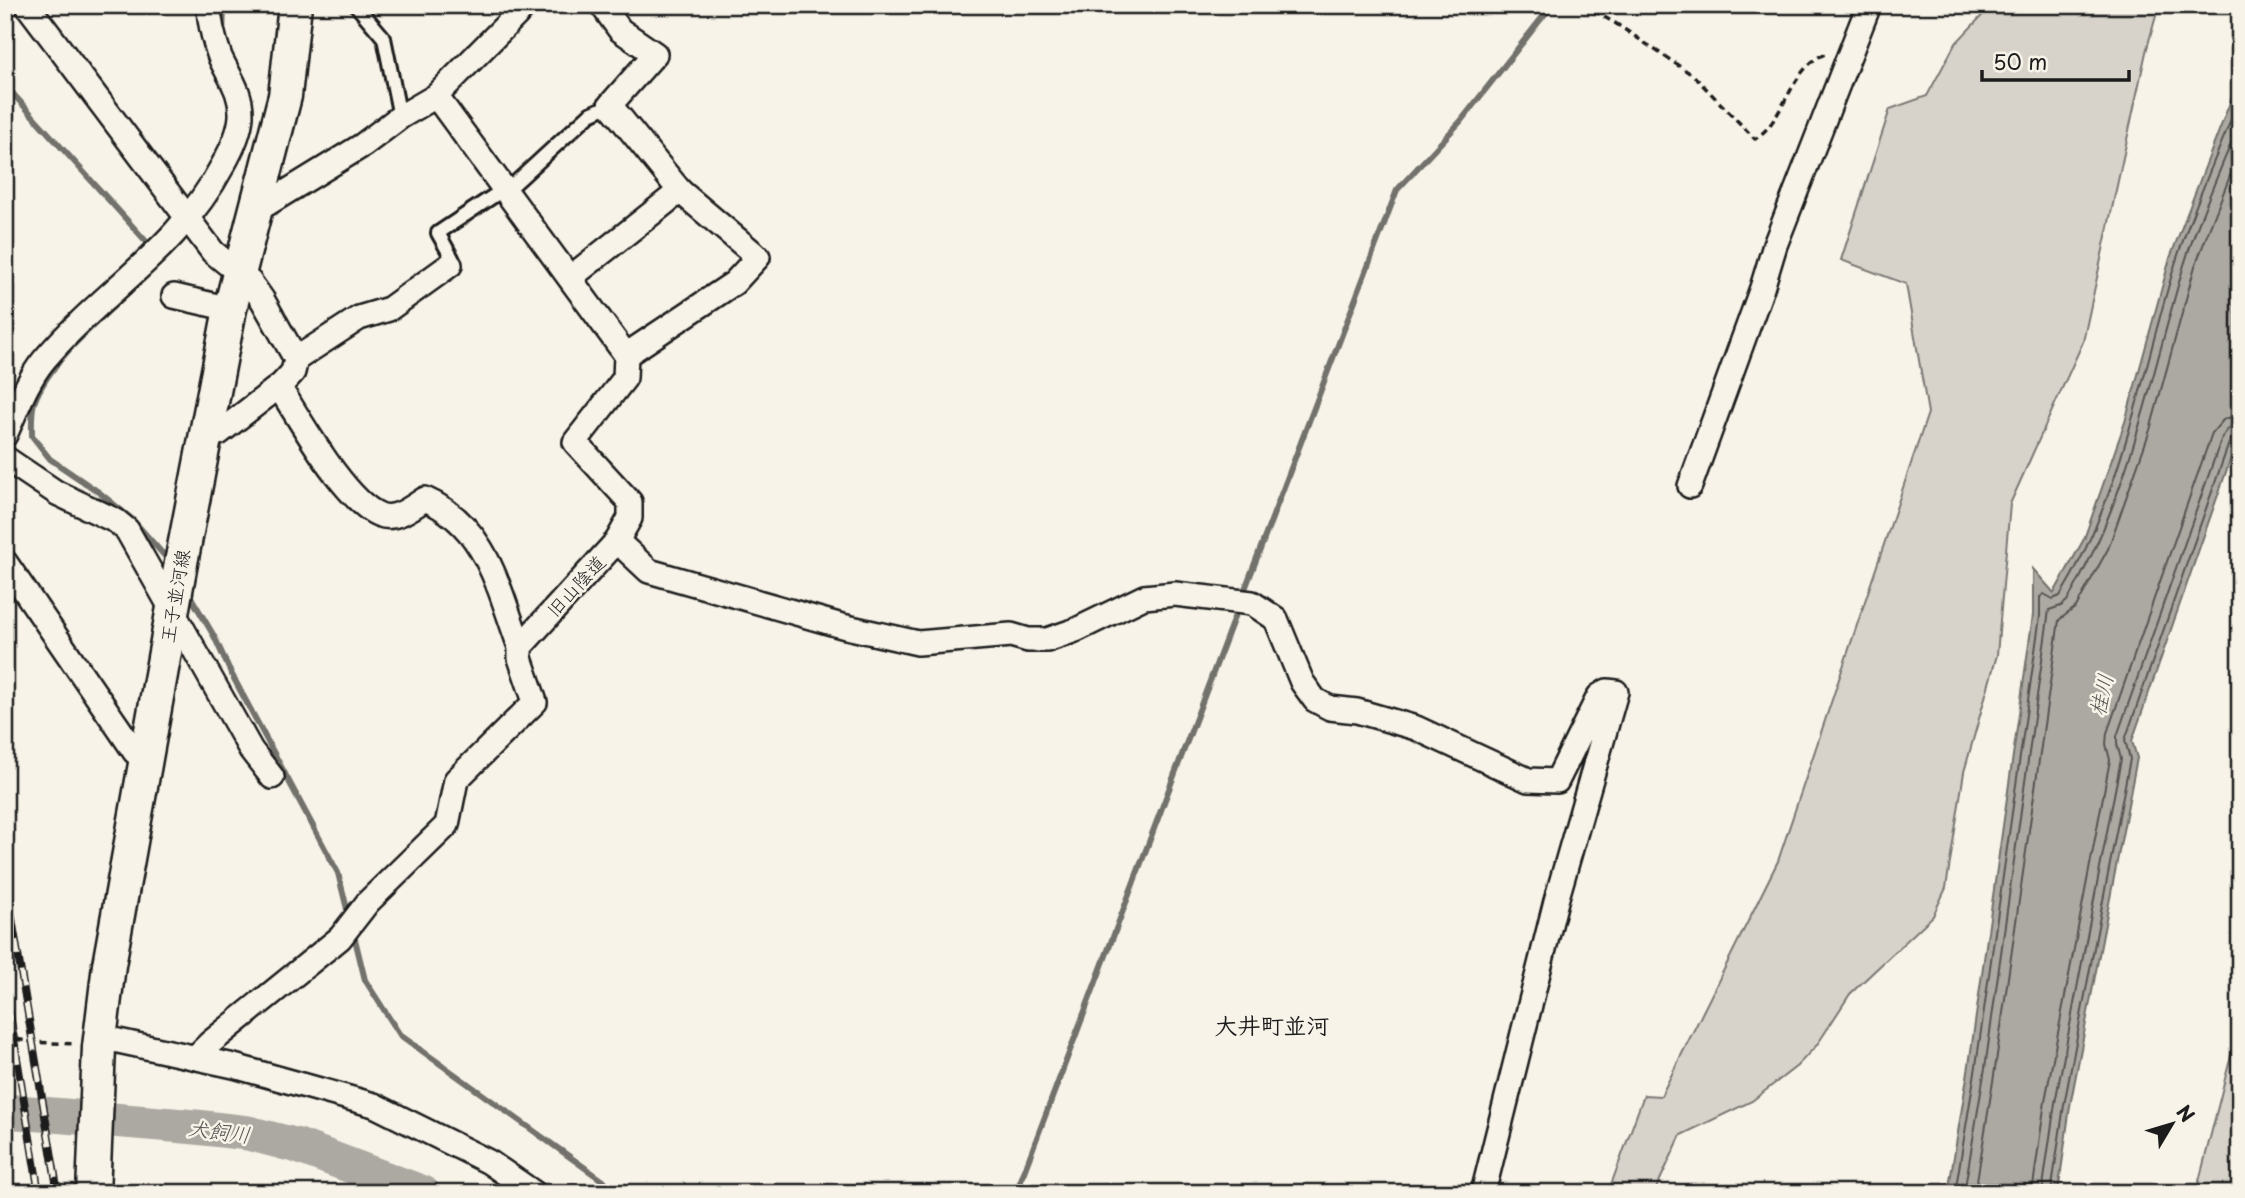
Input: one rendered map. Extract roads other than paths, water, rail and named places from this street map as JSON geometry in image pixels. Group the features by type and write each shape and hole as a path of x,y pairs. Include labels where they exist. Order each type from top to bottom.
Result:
{"main road":[{"name":"王子並河線","path":"93,1190 100,1042 109,965 204,437 230,309 285,96 295,5"}],"street":[{"path":"27,5 213,251 250,282 296,359 293,372 279,387 219,433 204,437"},
{"path":"5,435 30,379 45,359 96,307 155,256 207,195 232,149 241,118 240,95 221,58 209,24 209,5"},
{"path":"257,211 436,96 526,5"},
{"path":"436,96 626,355 734,283 758,257 680,191 610,105 656,54 620,30 602,5"},
{"path":"1689,486 1762,288 1775,245 1869,5"},
{"path":"570,278 680,191"},
{"path":"296,359 359,318 389,309 450,265"},
{"path":"174,296 230,309"},
{"name":"旧山陰道","path":"520,647 617,541 629,518 630,502 575,442 625,378 626,355"},
{"path":"197,1056 340,938 368,902 447,825 456,780 535,702 520,658 520,647 486,554 470,531 444,508 425,499 399,516 382,516 363,504 344,485 279,387"},
{"path":"5,458 57,493 116,521 127,530 251,750 272,777"},
{"path":"617,541 649,571 842,626 918,643 1011,635 1028,640 1047,640 1076,630 1144,597 1175,594 1252,603 1276,619 1302,682 1315,700 1330,708 1357,712 1416,728 1528,780 1557,781 1599,696 1607,691 1616,692 1556,901 1483,1193"},
{"path":"5,562 135,752 146,760"},
{"path":"100,1042 197,1056 374,1105 489,1162 534,1193"}],"lane":[{"path":"356,5 384,38 400,117"},
{"path":"450,265 452,258 438,233 514,184 590,114 610,105"}],"water":[{"name":"桂川","path":"2240,55 2240,432 2132,741 2137,758 2070,1106 2058,1193 1948,1193 1969,1065 2033,615 2033,569 2054,593 2084,539 2125,422 2170,258 2237,84"}],"waterway":[{"path":"223,36 224,5"},
{"path":"1242,597 1397,190 1460,122 1552,5"},
{"path":"5,85 153,249"},
{"path":"131,290 76,342 51,372 34,403 32,436 50,459 132,519 170,562"},
{"path":"188,592 214,636 338,873 349,917"},
{"path":"1016,1193 1238,607"},
{"path":"353,931 365,980 400,1035 620,1193"},
{"name":"犬飼川","path":"5,1111 248,1133 298,1146 423,1193"}],"railway":[{"path":"5,877 58,1193"},
{"path":"5,984 39,1193"}],"district":[{"name":"大井町並河","path":"1272,1026"}]}
